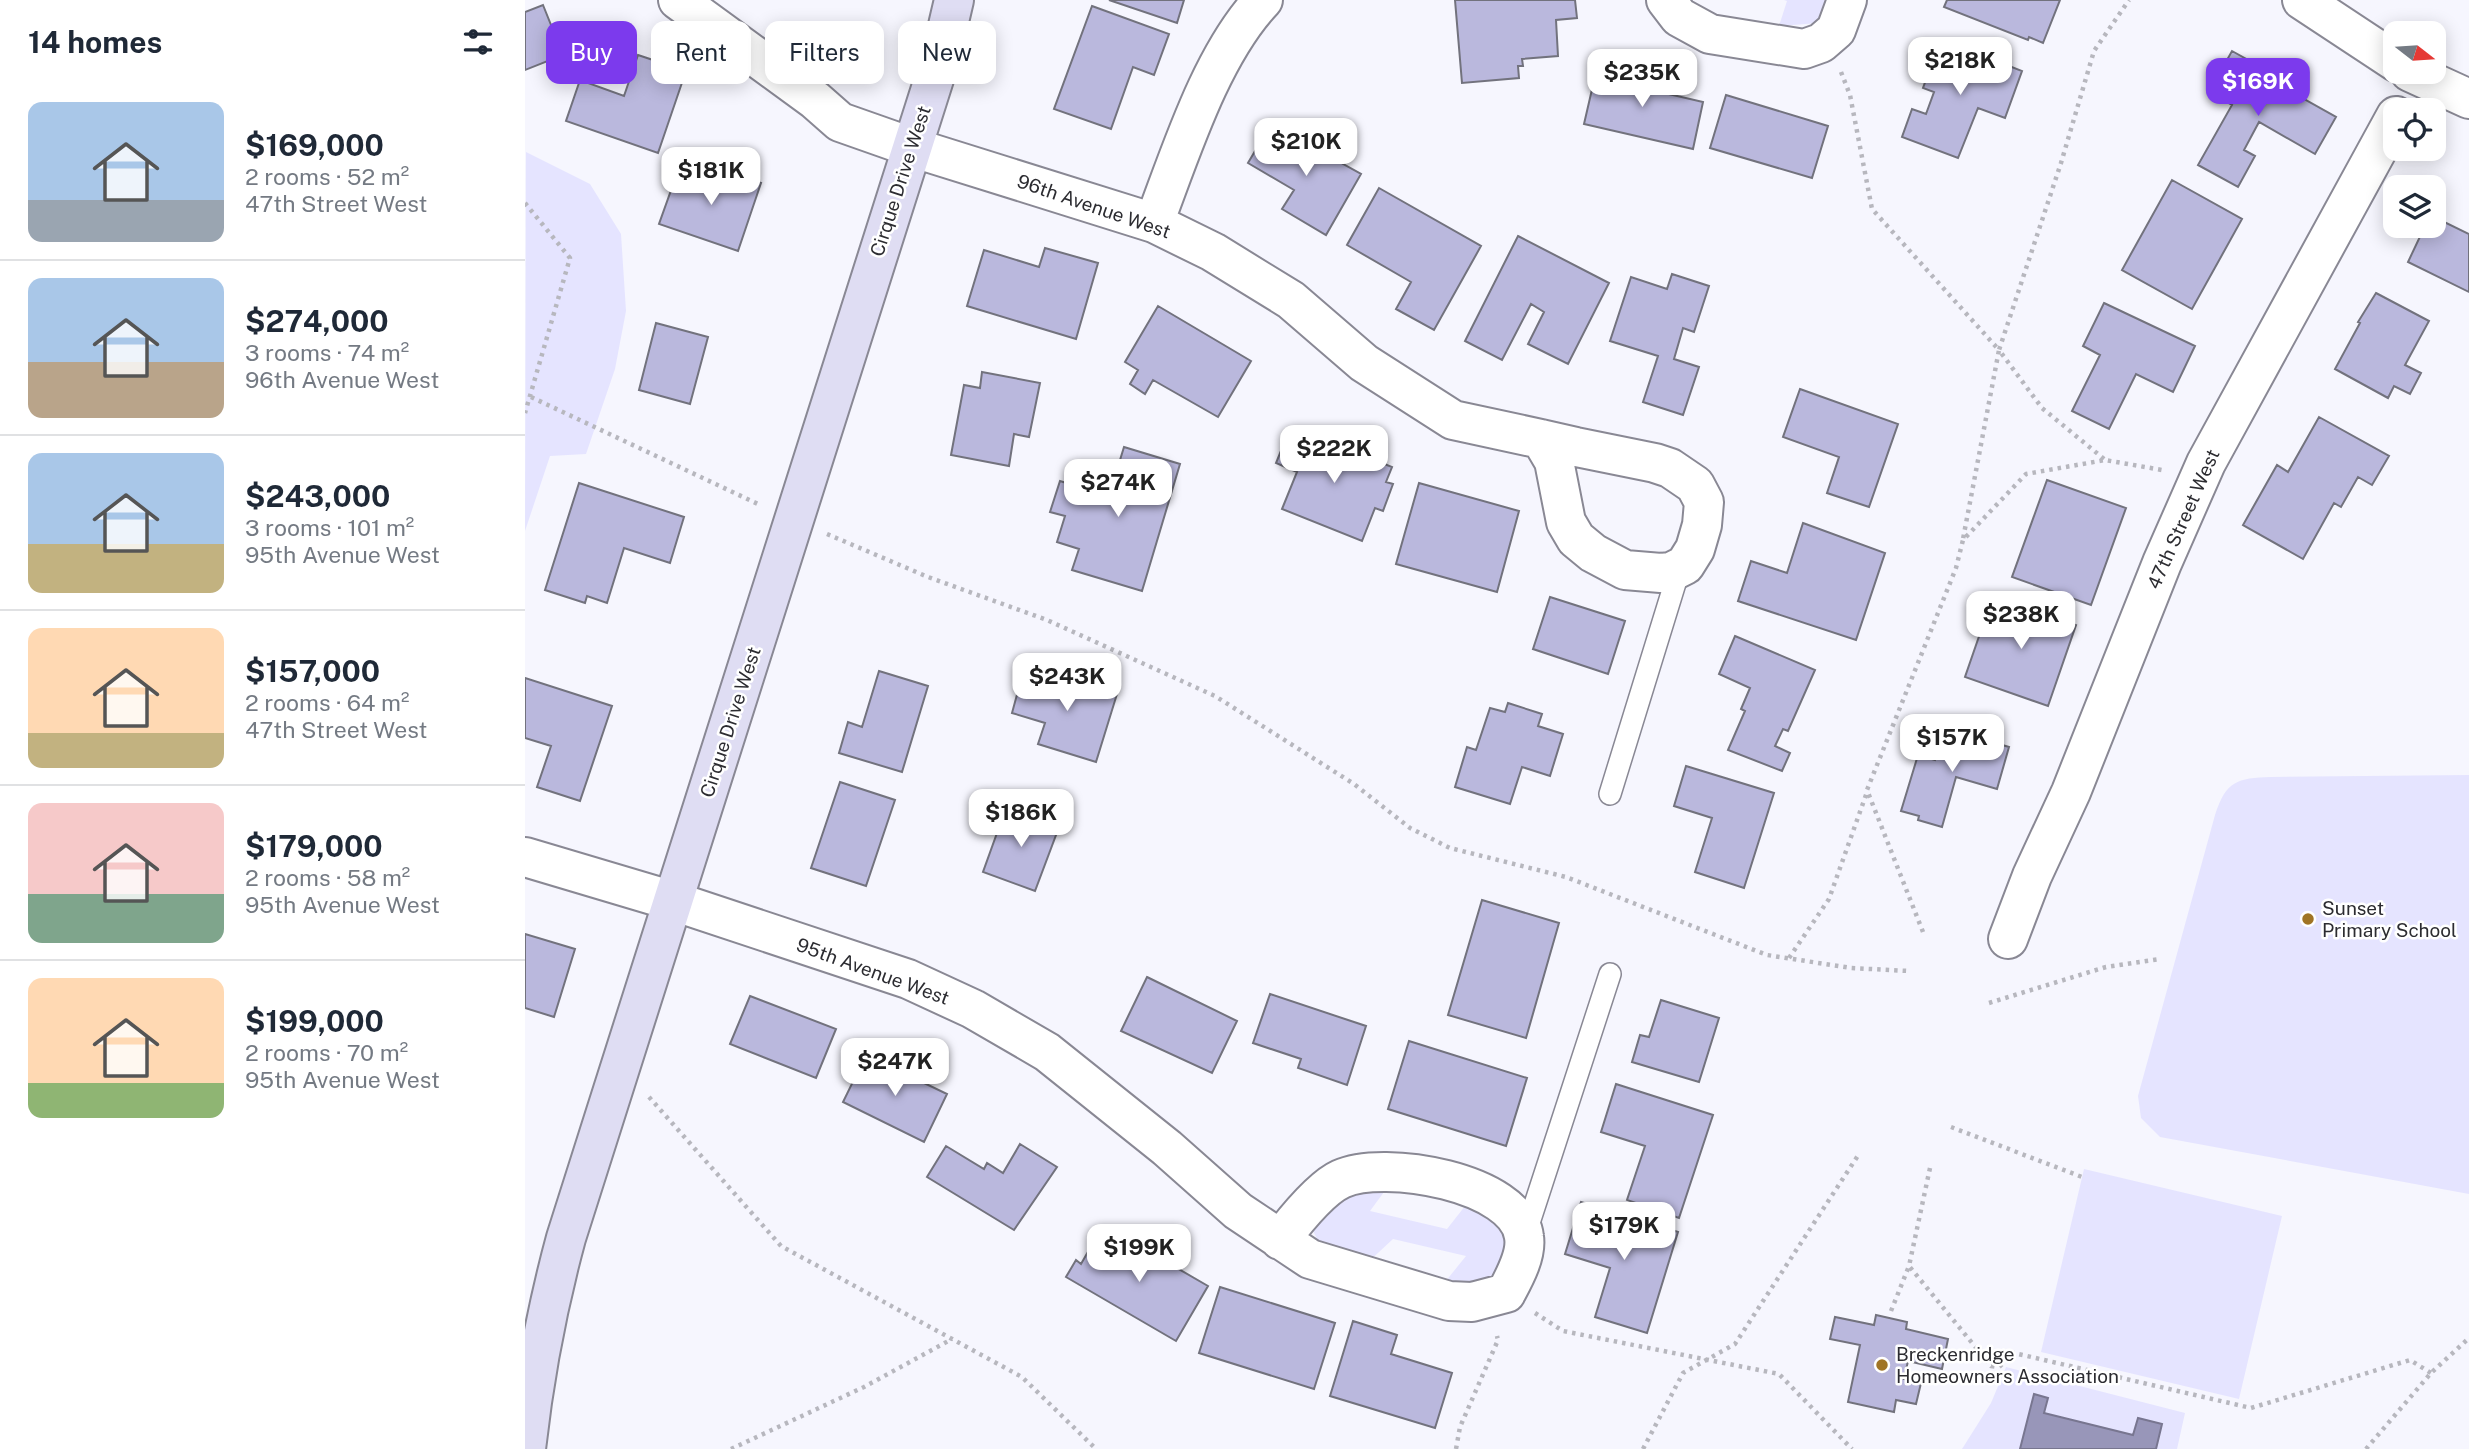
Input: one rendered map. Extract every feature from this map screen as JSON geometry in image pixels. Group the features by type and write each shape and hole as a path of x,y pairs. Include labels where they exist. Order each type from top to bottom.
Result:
{"street":[{"name":"96th Avenue West","path":"678,0 815,100 840,122 1154,223 1213,252 1291,300 1364,363 1453,420 1670,468 1695,485 1704,502 1702,525 1695,549 1681,567"},
{"name":"Cirque Drive West","path":"526,1449 534,1378 548,1307 566,1238 940,60 954,0"},
{"path":"1154,223 1193,121 1221,62 1244,20 1263,0"},
{"path":"1665,0 1679,17 1710,34 1804,49 1821,43 1836,30 1847,0"},
{"path":"2302,0 2383,53"},
{"path":"2437,84 2469,99"},
{"name":"47th Street West","path":"2008,939 2032,876 2071,792 2162,563 2206,463 2383,140"},
{"path":"1541,439 1554,461 1566,522 1576,539 1625,570 1661,573 1681,567"},
{"name":"95th Avenue West","path":"525,857 673,901 908,979 974,1009 1047,1052 1167,1148 1238,1211 1310,1259 1449,1301 1472,1302 1497,1295"},
{"path":"1280,1240 1300,1214 1341,1179 1393,1170 1432,1177 1482,1192 1511,1209 1524,1237 1518,1270 1497,1295"}],"lane":[{"path":"1610,794 1681,567"},
{"path":"1524,1237 1610,974"}],"path":[{"path":"1789,958 1829,898 1867,790 1956,568 1999,350 2061,163 2094,51 2129,0"},
{"path":"1828,38 1850,95 1872,209 1999,350 2042,408 2105,460"},
{"path":"525,203 570,258 525,413"},
{"path":"531,397 794,520 928,577 1047,620 1215,696 1354,784 1410,828 1450,848 1566,877 1767,954 1851,968 1909,971"},
{"path":"1963,540 2026,474 2105,460 2165,471"},
{"path":"1867,790 1923,933"},
{"path":"1989,1003 2106,967 2160,958"},
{"path":"621,1065 781,1246 1022,1377 1096,1449"},
{"path":"1951,1127 2082,1177"},
{"path":"1643,1449 1683,1373 1735,1344 1859,1154"},
{"path":"1891,1311 1909,1266 1930,1168"},
{"path":"1909,1266 1991,1366 1999,1367 2014,1353 2251,1408 2410,1360 2431,1373"},
{"path":"1456,1449 1460,1427 1498,1340 1497,1295 1563,1331 1779,1374 1852,1449"},
{"path":"2366,1449 2431,1373 2469,1338"},
{"path":"731,1449 864,1387 952,1339"}],"shaded area":[{"path":"1784,0 1826,0 1819,23 1779,26 1787,1"},
{"path":"526,152 590,184 621,234 626,311 615,369 586,454 550,456 525,531"},
{"name":"Sunset Primary School","path":"2469,775 2469,1194 2160,1137 2141,1118 2138,1096 2215,815 2229,788 2241,780 2259,778"},
{"path":"2084,1169 2282,1216 2239,1399 2041,1352"},
{"path":"1395,1177 1370,1211 1447,1229 1469,1201 1510,1238 1494,1276 1481,1285 1441,1287 1466,1256 1393,1239 1365,1265 1322,1248 1313,1231 1319,1210 1332,1197"},
{"path":"2006,1367 2185,1413 2177,1449 1962,1449 1991,1403"},
{"path":"2034,1394 2048,1398 2044,1413 2133,1435 2138,1418 2162,1424 2156,1449 2020,1449"}],"building":[{"path":"1109,0 1184,0 1177,23"},
{"path":"1455,0 1575,0 1577,18 1556,20 1558,56 1522,59 1523,66 1518,66 1519,78 1462,83"},
{"path":"1947,0 2060,0 2043,43 2029,37 2028,40 1944,7"},
{"path":"543,5 549,21 546,21 546,62 525,70 525,12"},
{"path":"1092,6 1169,34 1154,75 1133,67 1111,129 1054,109"},
{"path":"1941,39 2022,71 2005,118 1978,108 1958,158 1902,137 1912,109 1926,114 1934,92 1923,88"},
{"path":"2232,51 2257,65 2254,71 2336,117 2315,154 2259,122 2244,150 2255,156 2238,187 2198,165 2232,105 2209,92"},
{"path":"638,55 651,59 651,84 682,84 658,153 566,121 579,84 591,84 624,96 628,84 637,84"},
{"path":"1613,65 1650,74 1647,89 1703,102 1693,149 1584,124 1596,72 1610,76"},
{"path":"1726,95 1828,126 1812,178 1710,148"},
{"path":"1271,124 1361,174 1326,235 1282,209 1294,190 1248,163"},
{"path":"679,168 716,181 720,170 761,183 738,251 659,224"},
{"path":"2172,180 2242,219 2192,309 2122,270"},
{"path":"1379,188 1481,246 1434,330 1396,309 1411,282 1347,245"},
{"path":"2446,223 2469,234 2469,292 2408,262 2419,238 2446,238"},
{"path":"1518,236 1609,283 1568,364 1528,344 1544,312 1531,304 1502,360 1465,341"},
{"path":"1045,248 1098,263 1076,339 967,306 984,250 1039,267"},
{"path":"1672,274 1709,286 1694,332 1683,328 1674,359 1699,367 1683,415 1643,402 1658,356 1610,341 1631,277 1667,289"},
{"path":"2376,293 2429,321 2405,365 2421,373 2410,394 2394,386 2388,398 2335,369"},
{"path":"2104,303 2195,346 2173,392 2136,374 2109,429 2072,411 2100,355 2083,346"},
{"path":"1158,306 1251,361 1218,417 1153,380 1145,394 1130,384 1138,370 1125,362"},
{"path":"656,323 708,337 690,404 639,390"},
{"path":"982,372 1040,383 1029,437 1014,434 1009,466 951,455 964,385 980,388"},
{"path":"1800,389 1898,424 1869,507 1827,493 1839,457 1783,437"},
{"path":"2319,417 2389,456 2372,485 2358,477 2341,507 2334,503 2303,559 2243,525 2277,465 2288,472"},
{"path":"1313,435 1392,467 1386,482 1393,484 1383,511 1375,508 1362,541 1282,509 1297,472 1276,463 1287,436 1309,445"},
{"path":"1124,447 1180,464 1142,591 1072,570 1079,549 1057,542 1065,516 1050,512 1060,481 1109,496"},
{"path":"2047,480 2126,508 2091,605 2012,577"},
{"path":"579,483 684,517 670,563 624,548 607,603 587,596 585,603 545,590"},
{"path":"1419,483 1519,511 1497,592 1396,564"},
{"path":"1803,523 1885,553 1856,640 1738,601 1751,561 1787,573"},
{"path":"1993,596 2076,625 2048,706 1965,677"},
{"path":"1550,597 1625,621 1608,674 1533,649"},
{"path":"1735,636 1815,670 1788,731 1783,729 1775,746 1790,753 1782,771 1728,750 1745,711 1741,709 1750,688 1719,674"},
{"path":"1033,668 1117,694 1096,762 1038,744 1045,723 1012,713 1018,691 1026,693"},
{"path":"879,671 928,686 902,772 839,753 848,722 862,727"},
{"path":"525,678 612,706 580,801 537,787 551,746 525,738"},
{"path":"1508,703 1542,714 1538,726 1563,734 1550,776 1522,767 1510,804 1455,787 1467,747 1476,750 1490,708 1505,712"},
{"path":"1944,728 2009,747 1997,789 1956,777 1942,827 1918,820 1919,816 1901,811 1918,755 1935,760"},
{"path":"1686,766 1774,793 1744,888 1695,872 1712,818 1674,806"},
{"path":"840,782 895,800 866,886 811,868"},
{"path":"1006,808 1059,827 1035,891 983,872"},
{"path":"1482,900 1559,923 1526,1038 1448,1015"},
{"path":"525,934 575,949 554,1017 525,1008"},
{"path":"1147,977 1237,1021 1212,1073 1121,1031"},
{"path":"1270,994 1366,1026 1347,1085 1298,1068 1301,1059 1253,1043"},
{"path":"750,996 836,1029 816,1078 730,1044"},
{"path":"1661,1000 1719,1018 1699,1082 1632,1062 1640,1035 1649,1037"},
{"path":"1409,1041 1527,1078 1506,1146 1388,1109"},
{"path":"866,1055 947,1094 924,1142 843,1102"},
{"path":"1616,1084 1713,1115 1679,1218 1627,1200 1645,1146 1601,1132"},
{"path":"1020,1144 1057,1167 1014,1230 927,1177 946,1146 984,1169 987,1163 1003,1173"},
{"path":"1581,1202 1678,1232 1647,1333 1595,1317 1610,1268 1565,1254"},
{"path":"1101,1229 1142,1253 1144,1249 1208,1286 1176,1341 1066,1277 1076,1260 1081,1264"},
{"path":"1220,1287 1335,1323 1314,1389 1199,1353"},
{"name":"Breckenridge Homeowners Association","path":"1876,1315 1907,1322 1906,1329 1948,1339 1942,1369 1908,1361 1904,1379 1921,1383 1916,1404 1896,1400 1894,1412 1848,1402 1860,1345 1830,1339 1835,1317 1874,1325"},
{"path":"1353,1321 1397,1335 1391,1354 1452,1373 1435,1428 1330,1396"}],"place":[{"name":"Sunset Primary School","path":"2308,919"},
{"name":"Breckenridge Homeowners Association","path":"1882,1365"}]}
